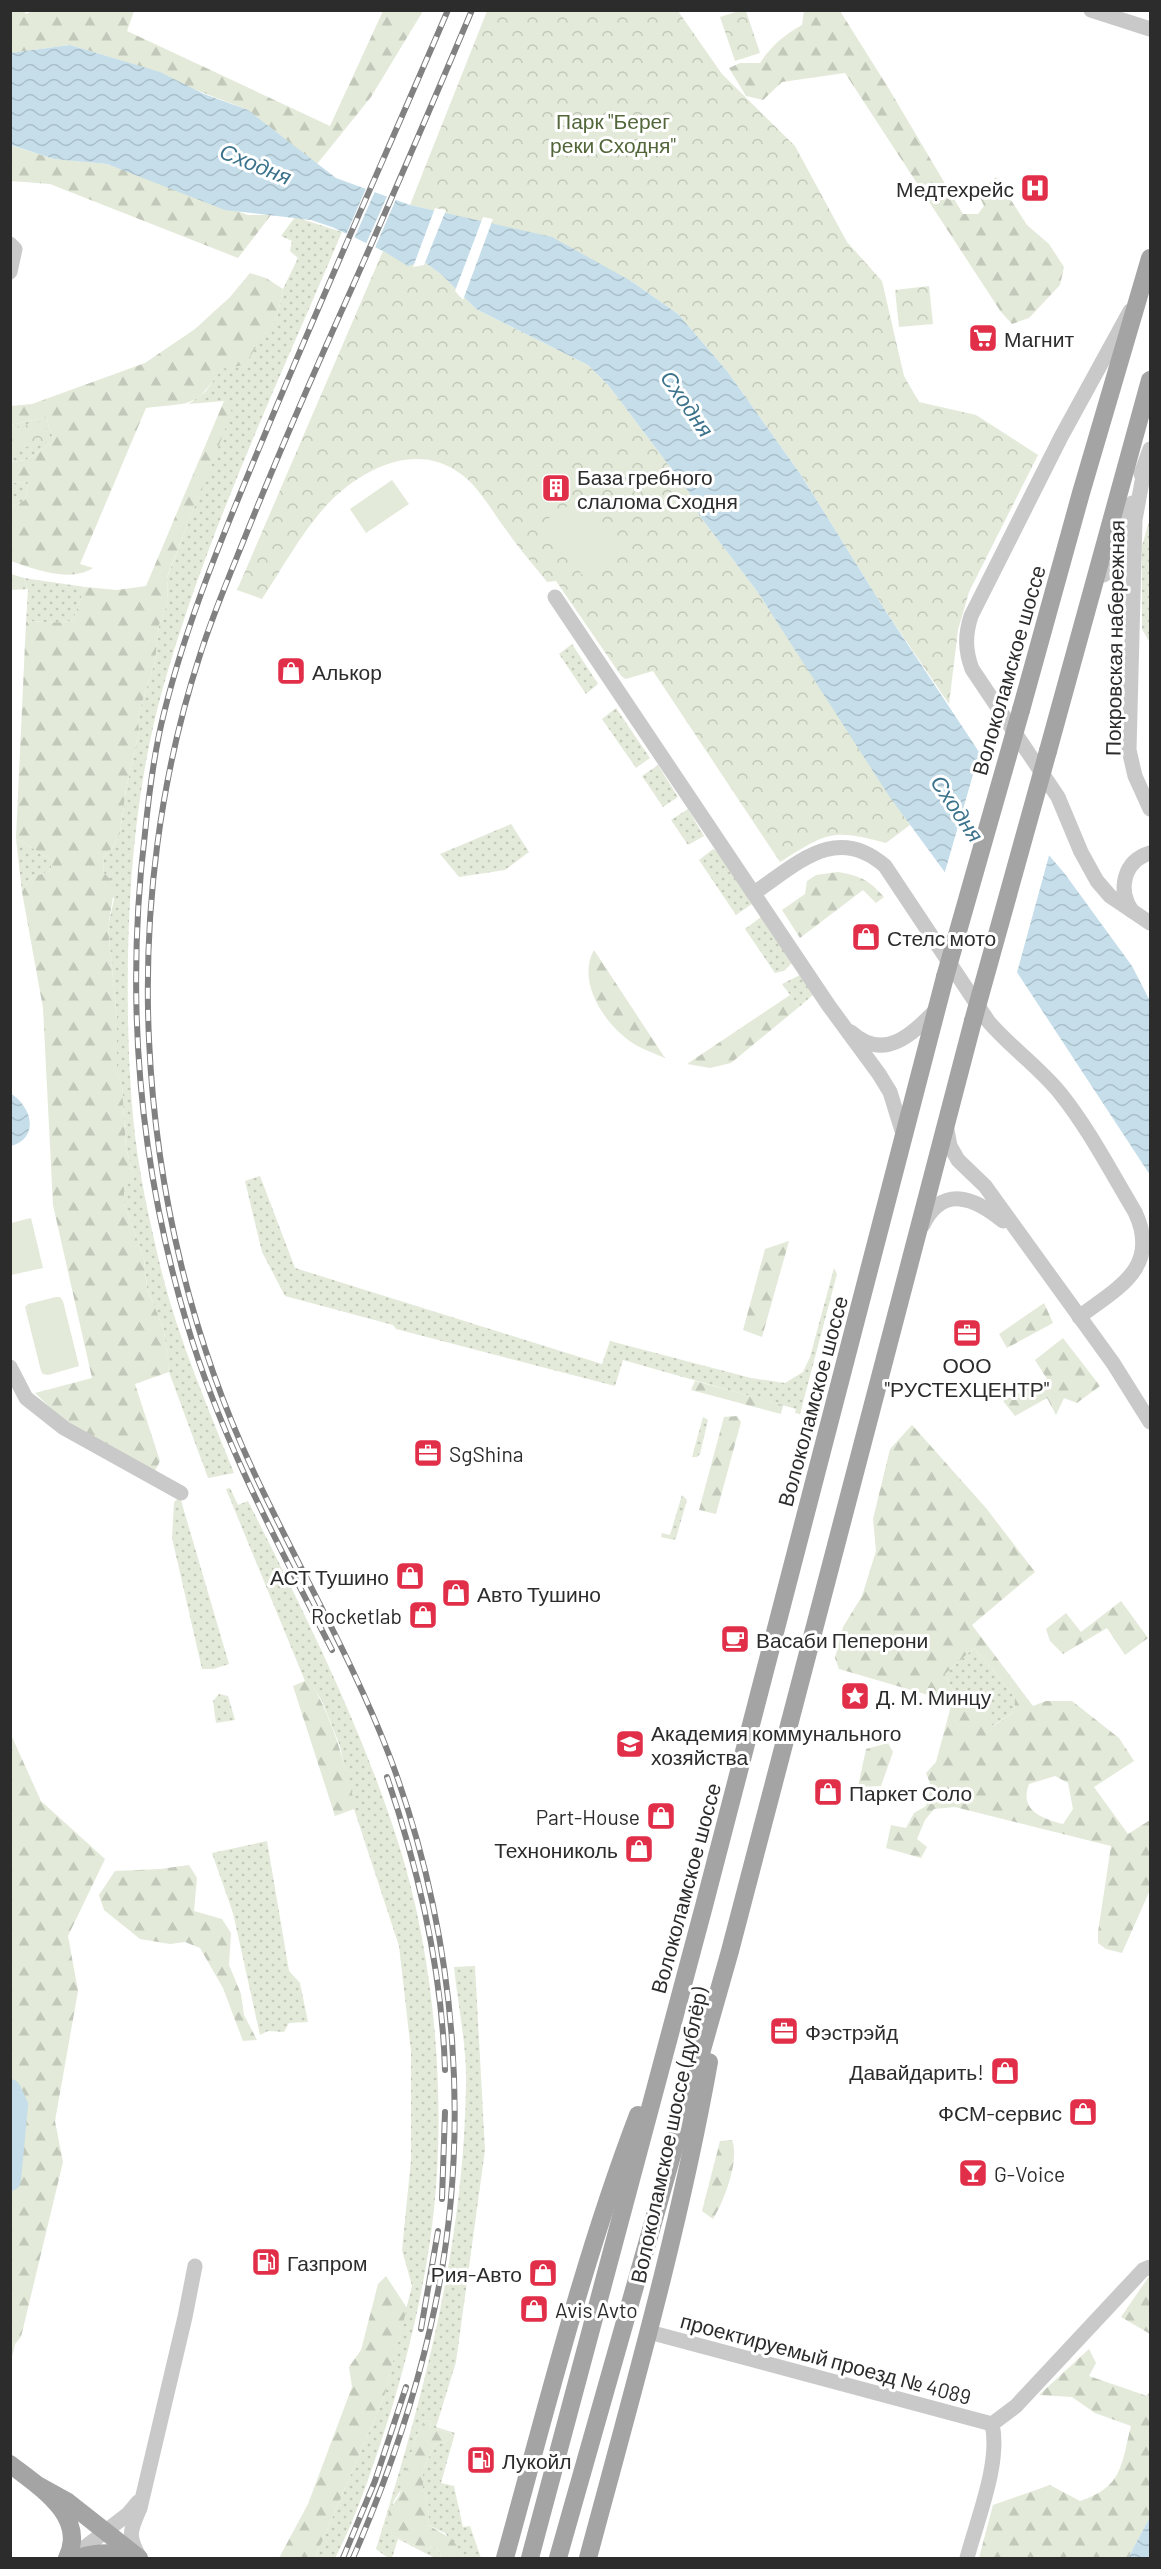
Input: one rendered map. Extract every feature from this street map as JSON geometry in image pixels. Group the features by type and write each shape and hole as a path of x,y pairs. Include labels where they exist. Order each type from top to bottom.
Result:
{"main road":[{"name":"Волоколамское шоссе","path":"530,2559 945,977 1081,493 1150,258"},
{"path":"558,2559 727,1963 973,1022 1150,380"},
{"name":"Волоколамское шоссе (дублёр)","path":"588,2559 649,2332 699,2117 727,1963"},
{"name":"Волоколамское шоссе (дублёр)","path":"505,2559 603,2210 673,2020"},
{"path":"10,2464 39,2486 63,2509 72,2543 69,2559"},
{"path":"39,2486 68,2502 139,2559"},
{"path":"78,2559 101,2554 119,2554 139,2559"}],"street":[{"path":"1091,10 1150,29"},
{"path":"10,244 15,249 10,272"},
{"path":"1141,290 1061,437 971,616 967,630 968,657 979,680 1058,797 1081,852 1097,881 1110,896 1150,923"},
{"path":"1081,631 1131,506 1150,449"},
{"name":"Покровская набережная","path":"1145,465 1135,520 1129,750 1135,776 1150,809"},
{"path":"555,597 840,1022 890,1092 904,1137"},
{"path":"754,893 823,849 848,846 862,849 873,855 885,866 988,1021 1003,1039 1046,1077 1061,1094 1135,1212 1142,1226 1145,1240 1140,1263 1130,1279 1079,1317"},
{"path":"1134,913 1124,895 1126,876 1135,861 1150,854"},
{"path":"840,1022 856,1036 866,1041 887,1044 910,1036 937,1009"},
{"path":"946,1125 950,1146 958,1160 985,1186 1079,1317 1150,1422"},
{"path":"917,1236 929,1213 935,1208 950,1200 963,1198 988,1208 1018,1232"},
{"path":"10,1368 27,1398 64,1428 180,1493"},
{"path":"139,2559 130,2536 142,2497 195,2266"},
{"path":"967,2559 994,2461 996,2440 992,2424 1016,2406 1143,2270 1150,2266"},
{"name":"проектируемый проезд № 4089","path":"649,2332 992,2424"},
{"path":"69,2559 128,2514 142,2497"}],"green space":[{"path":"35,10 134,11 127,31 330,126 383,11 423,11 371,97 317,164 248,110 113,58 70,45 11,53 10,11 24,11 26,14"},
{"name":"Парк \"Берег реки Сходня\"","path":"487,11 678,11 722,74 795,146 847,242 882,281 904,376 919,402 976,415 1038,455 969,592 958,630 949,704 883,607 801,475 727,371 678,314 631,281 445,213 410,205"},
{"path":"746,11 760,53 735,61 720,17"},
{"path":"804,11 840,11 963,214 978,214 984,206 978,193 996,177 1027,225 1049,244 1064,267 1060,285 1029,318 1012,324 1001,312 845,73 782,82 763,100 746,96 729,68 740,63 760,63 778,41 802,25"},
{"path":"10,145 54,159 107,164 248,215 271,215 238,258 50,184 11,181"},
{"path":"295,217 342,232 227,501 187,611 157,710 148,753 140,797 131,886 128,1020 135,1137 147,1209 167,1292 193,1370 234,1473 208,1478 169,1372 164,1330 147,1288 144,1259 124,1203 123,1188 134,1178 126,1148 122,1087 117,1073 117,1019 108,927 114,899 104,873 103,858 113,847 120,833 126,789 139,731 138,716 155,661 159,625 168,602 167,578 231,412 224,401 189,404 206,391 221,369 262,338 277,317 283,289 298,258 290,251 292,241 281,236"},
{"path":"383,251 408,265 423,261 442,275 476,309 588,365 609,386 689,492 699,515 757,591 910,825 886,843 853,836 830,836 820,839 780,862 653,671 626,679 622,677 556,581 547,582 475,487 461,474 443,464 425,459 406,460 388,464 353,482 337,494 316,518 262,599 237,590"},
{"path":"250,273 266,278 283,289 277,317 244,365 221,369 197,398 182,404 146,408 80,564 93,568 74,574 63,574 41,571 11,561 11,507 25,500 28,482 11,483 11,462 26,460 54,441 46,417 11,425 11,406 32,404 145,363 195,329 230,297"},
{"path":"929,286 933,324 899,327 895,290"},
{"path":"224,401 232,412 167,577 168,602 159,625 155,661 138,716 139,731 126,789 120,833 113,847 103,858 104,873 115,884 108,928 117,1019 117,1073 122,1087 126,1148 134,1178 124,1188 124,1203 144,1259 147,1288 164,1330 169,1372 135,1384 160,1461 155,1471 62,1419 35,1393 92,1378 53,1205 43,1008 22,892 30,878 50,871 53,861 16,838 26,622 73,620 85,587 117,590 146,586"},
{"path":"46,417 54,441 26,460 11,462 11,425"},
{"path":"44,421 49,441 11,451 11,428"},
{"path":"392,480 409,504 366,533 350,509"},
{"path":"28,482 25,500 11,507 10,483"},
{"path":"585,495 621,550 582,575 546,520"},
{"path":"1150,518 1150,643 1142,629 1142,546"},
{"path":"11,574 24,578 28,589 11,590"},
{"path":"24,578 85,587 73,620 26,622 28,589"},
{"path":"572,644 598,684 586,694 559,654"},
{"path":"616,708 650,758 636,768 602,719"},
{"path":"658,765 678,797 663,807 642,776"},
{"path":"688,809 704,836 688,845 671,820"},
{"path":"511,824 529,852 505,870 459,877 440,854"},
{"path":"16,838 53,861 50,871 30,878 22,892"},
{"path":"713,849 718,851 752,904 736,915 699,860"},
{"path":"838,872 864,880 874,886 884,897 876,903 863,890 800,938 782,910 805,894 807,881 816,875"},
{"path":"761,917 792,963 784,971 775,973 745,929"},
{"path":"594,950 665,1058 631,1042 612,1025 603,1013 591,988 589,975 589,962"},
{"path":"802,974 814,994 799,1007 782,984"},
{"path":"790,995 799,1007 731,1063 710,1068 687,1064"},
{"path":"260,1176 295,1268 602,1364 610,1341 751,1378 785,1383 803,1372 810,1357 834,1268 837,1274 800,1414 795,1413 796,1409 623,1360 615,1386 396,1329 393,1325 285,1296 262,1252 245,1181"},
{"path":"31,1218 43,1268 11,1275 11,1223"},
{"path":"789,1241 762,1337 743,1330 765,1249"},
{"path":"60,1297 63,1301 79,1366 48,1375 41,1371 25,1307 28,1304"},
{"path":"1044,1303 1053,1323 1007,1348 999,1334"},
{"path":"1063,1338 1100,1386 1077,1403 1064,1398 1056,1415 1047,1398 1015,1416 1003,1401 1047,1379 1035,1360"},
{"path":"695,1381 783,1405 781,1414 691,1390"},
{"path":"737,1416 741,1422 716,1514 699,1510 724,1417"},
{"path":"703,1417 708,1420 700,1454 692,1457"},
{"path":"912,1425 986,1508 1035,1572 972,1625 1033,1706 1046,1701 1072,1701 1119,1738 1134,1761 1094,1787 1128,1834 1150,1820 1150,1890 1122,1953 1106,1949 1098,1943 1111,1846 955,1807 934,1809 925,1820 917,1839 927,1847 921,1858 886,1848 891,1825 906,1828 914,1813 926,1806 931,1786 926,1773 936,1762 952,1702 839,1669 835,1658 843,1627 862,1596 876,1551 873,1519 890,1449","holes":["974,1648 1015,1697 1014,1712 993,1726 984,1711 953,1690 945,1674","1055,1776 1068,1783 1073,1809 1063,1824 1040,1816 1034,1812 1027,1801 1029,1784"]},
{"path":"230,1488 238,1505 248,1501 290,1584 349,1711 398,1842 422,1935 430,1985 438,2087 436,2187 431,2234 422,2288 404,2367 360,2502 335,2558 315,2558 384,2397 412,2286 402,2250 411,2160 411,2051 399,1946 354,1809 340,1746 322,1701 309,1680 305,1681 226,1489"},
{"path":"682,1495 687,1500 676,1538 674,1540 661,1537 662,1533 670,1535"},
{"path":"180,1497 229,1664 213,1669 202,1669 172,1538 174,1502"},
{"path":"1121,1601 1148,1638 1125,1655 1107,1628 1063,1654 1050,1641 1046,1629 1066,1613 1081,1632"},
{"path":"974,1648 1015,1697 1014,1712 992,1726 984,1711 953,1690 945,1674"},
{"path":"309,1679 330,1723 354,1801 354,1809 335,1816 293,1686"},
{"path":"219,1694 228,1696 235,1720 216,1723 213,1701"},
{"path":"11,1722 12,1737 41,1801 105,1859 68,1936 78,1991 55,2121 63,2162 21,2337 15,2344 11,2361"},
{"path":"888,1743 893,1752 881,1786 858,1787 866,1749"},
{"path":"267,1841 289,1971 300,1983 308,2022 289,2023 284,2032 268,2031 260,2035 233,1913 212,1853"},
{"path":"189,1865 197,1878 194,1911 222,1919 231,1933 229,1965 241,1994 244,2015 257,2040 243,2041 223,1988 200,1948 185,1942 170,1944 140,1939 104,1910 99,1895 115,1871"},
{"path":"475,1966 485,2150 456,2362 436,2427 455,2433 441,2483 454,2486 463,2527 470,2526 481,2558 465,2558 445,2533 428,2525 429,2507 423,2489 423,2471 434,2445 447,2441 453,2434 430,2427 431,2420 424,2421 416,2437 402,2488 393,2502 391,2535 424,2549 434,2547 440,2552 441,2558 435,2558 398,2539 392,2558 388,2558 376,2549 425,2378 449,2262 458,2204 466,2070 454,1967"},
{"path":"732,2140 734,2158 732,2169 722,2202 713,2219 702,2211 720,2141"},
{"path":"1150,2275 1150,2334 1121,2317"},
{"path":"386,2276 407,2308 384,2397 315,2558 279,2558 308,2504 352,2387 349,2367 361,2350 378,2284"},
{"path":"1089,2349 1096,2363 1089,2376 1147,2396 1150,2391 1150,2517 1128,2558 979,2558 993,2505 1050,2485 1080,2501 1105,2489 1118,2473 1131,2426 1095,2413 1072,2397 1039,2395"},
{"path":"431,2420 430,2427 453,2434 447,2441 434,2445 423,2471 423,2489 429,2507 428,2525 452,2539 465,2558 441,2558 440,2552 434,2547 424,2549 391,2535 387,2527 389,2510 399,2496 416,2437 424,2421"}],"water":[{"path":"70,45 160,72 204,94 248,110 336,178 410,205 552,237 631,281 678,314 727,371 801,475 883,607 1042,847 1065,874 1132,966 1150,1001 1150,1175 1007,957 889,796 757,591 699,515 689,492 609,386 588,365 476,309 442,275 423,261 408,266 383,251 332,227 311,220 225,210 107,164 54,159 11,145 10,53"},
{"path":"10,1093 24,1106 30,1121 26,1136 11,1146"},
{"path":"1150,2517 1150,2558 1128,2558"}],"pier":[{"path":"367,186 376,189 353,241 345,237"},
{"path":"388,194 397,197 374,250 365,246"},
{"path":"435,208 446,210 424,265 413,267"},
{"path":"483,217 493,219 463,300 455,291"},
{"path":"981,747 1050,852 1016,976 944,875"}],"waterway":[{"name":"Сходня","path":"10,2090 17,2105 10,2180"}],"railway":[{"path":"332,1650 271,1531 216,1409 187,1324 171,1264 157,1203 140,1081 136,957 139,895 148,803 157,743 174,677 196,607 287,381 448,10"},
{"path":"353,2558 387,2474 406,2417 430,2329 444,2258 452,2186 455,2114 452,2042 444,1970 432,1899 414,1829 391,1760 377,1724 328,1619 258,1481 214,1375 196,1321 181,1266 160,1154 149,1040 149,943 157,845 165,796 186,701 205,641 226,584 313,375 472,10"},
{"path":"387,1777 399,1812 427,1921 439,1995 445,2070"},
{"path":"442,2199 445,2112"},
{"path":"421,2329 438,2231"},
{"path":"343,2558 375,2481 406,2387"}],"place":[{"name":"Медтехрейс","path":"1035,188"},
{"name":"Магнит","path":"983,338"},
{"name":"База гребного слалома Сходня","path":"556,488"},
{"name":"Алькор","path":"291,671"},
{"name":"Стелс мото","path":"866,937"},
{"name":"ООО \"РУСТЕХЦЕНТР\"","path":"967,1333"},
{"name":"SgShina","path":"428,1453"},
{"name":"АСТ Тушино","path":"410,1576"},
{"name":"Авто Тушино","path":"456,1593"},
{"name":"Rocketlab","path":"423,1615"},
{"name":"Васаби Пеперони","path":"735,1639"},
{"name":"Д. М. Минцу","path":"855,1696"},
{"name":"Академия коммунального хозяйства","path":"630,1744"},
{"name":"Паркет Соло","path":"828,1792"},
{"name":"Part-House","path":"661,1816"},
{"name":"Технониколь","path":"639,1849"},
{"name":"Фэстрэйд","path":"784,2031"},
{"name":"Давайдарить!","path":"1005,2071"},
{"name":"ФСМ-сервис","path":"1083,2112"},
{"name":"G-Voice","path":"973,2173"},
{"name":"Газпром","path":"266,2262"},
{"name":"Рия-Авто","path":"543,2273"},
{"name":"Avis Avto","path":"534,2309"},
{"name":"Лукойл","path":"481,2460"}]}
